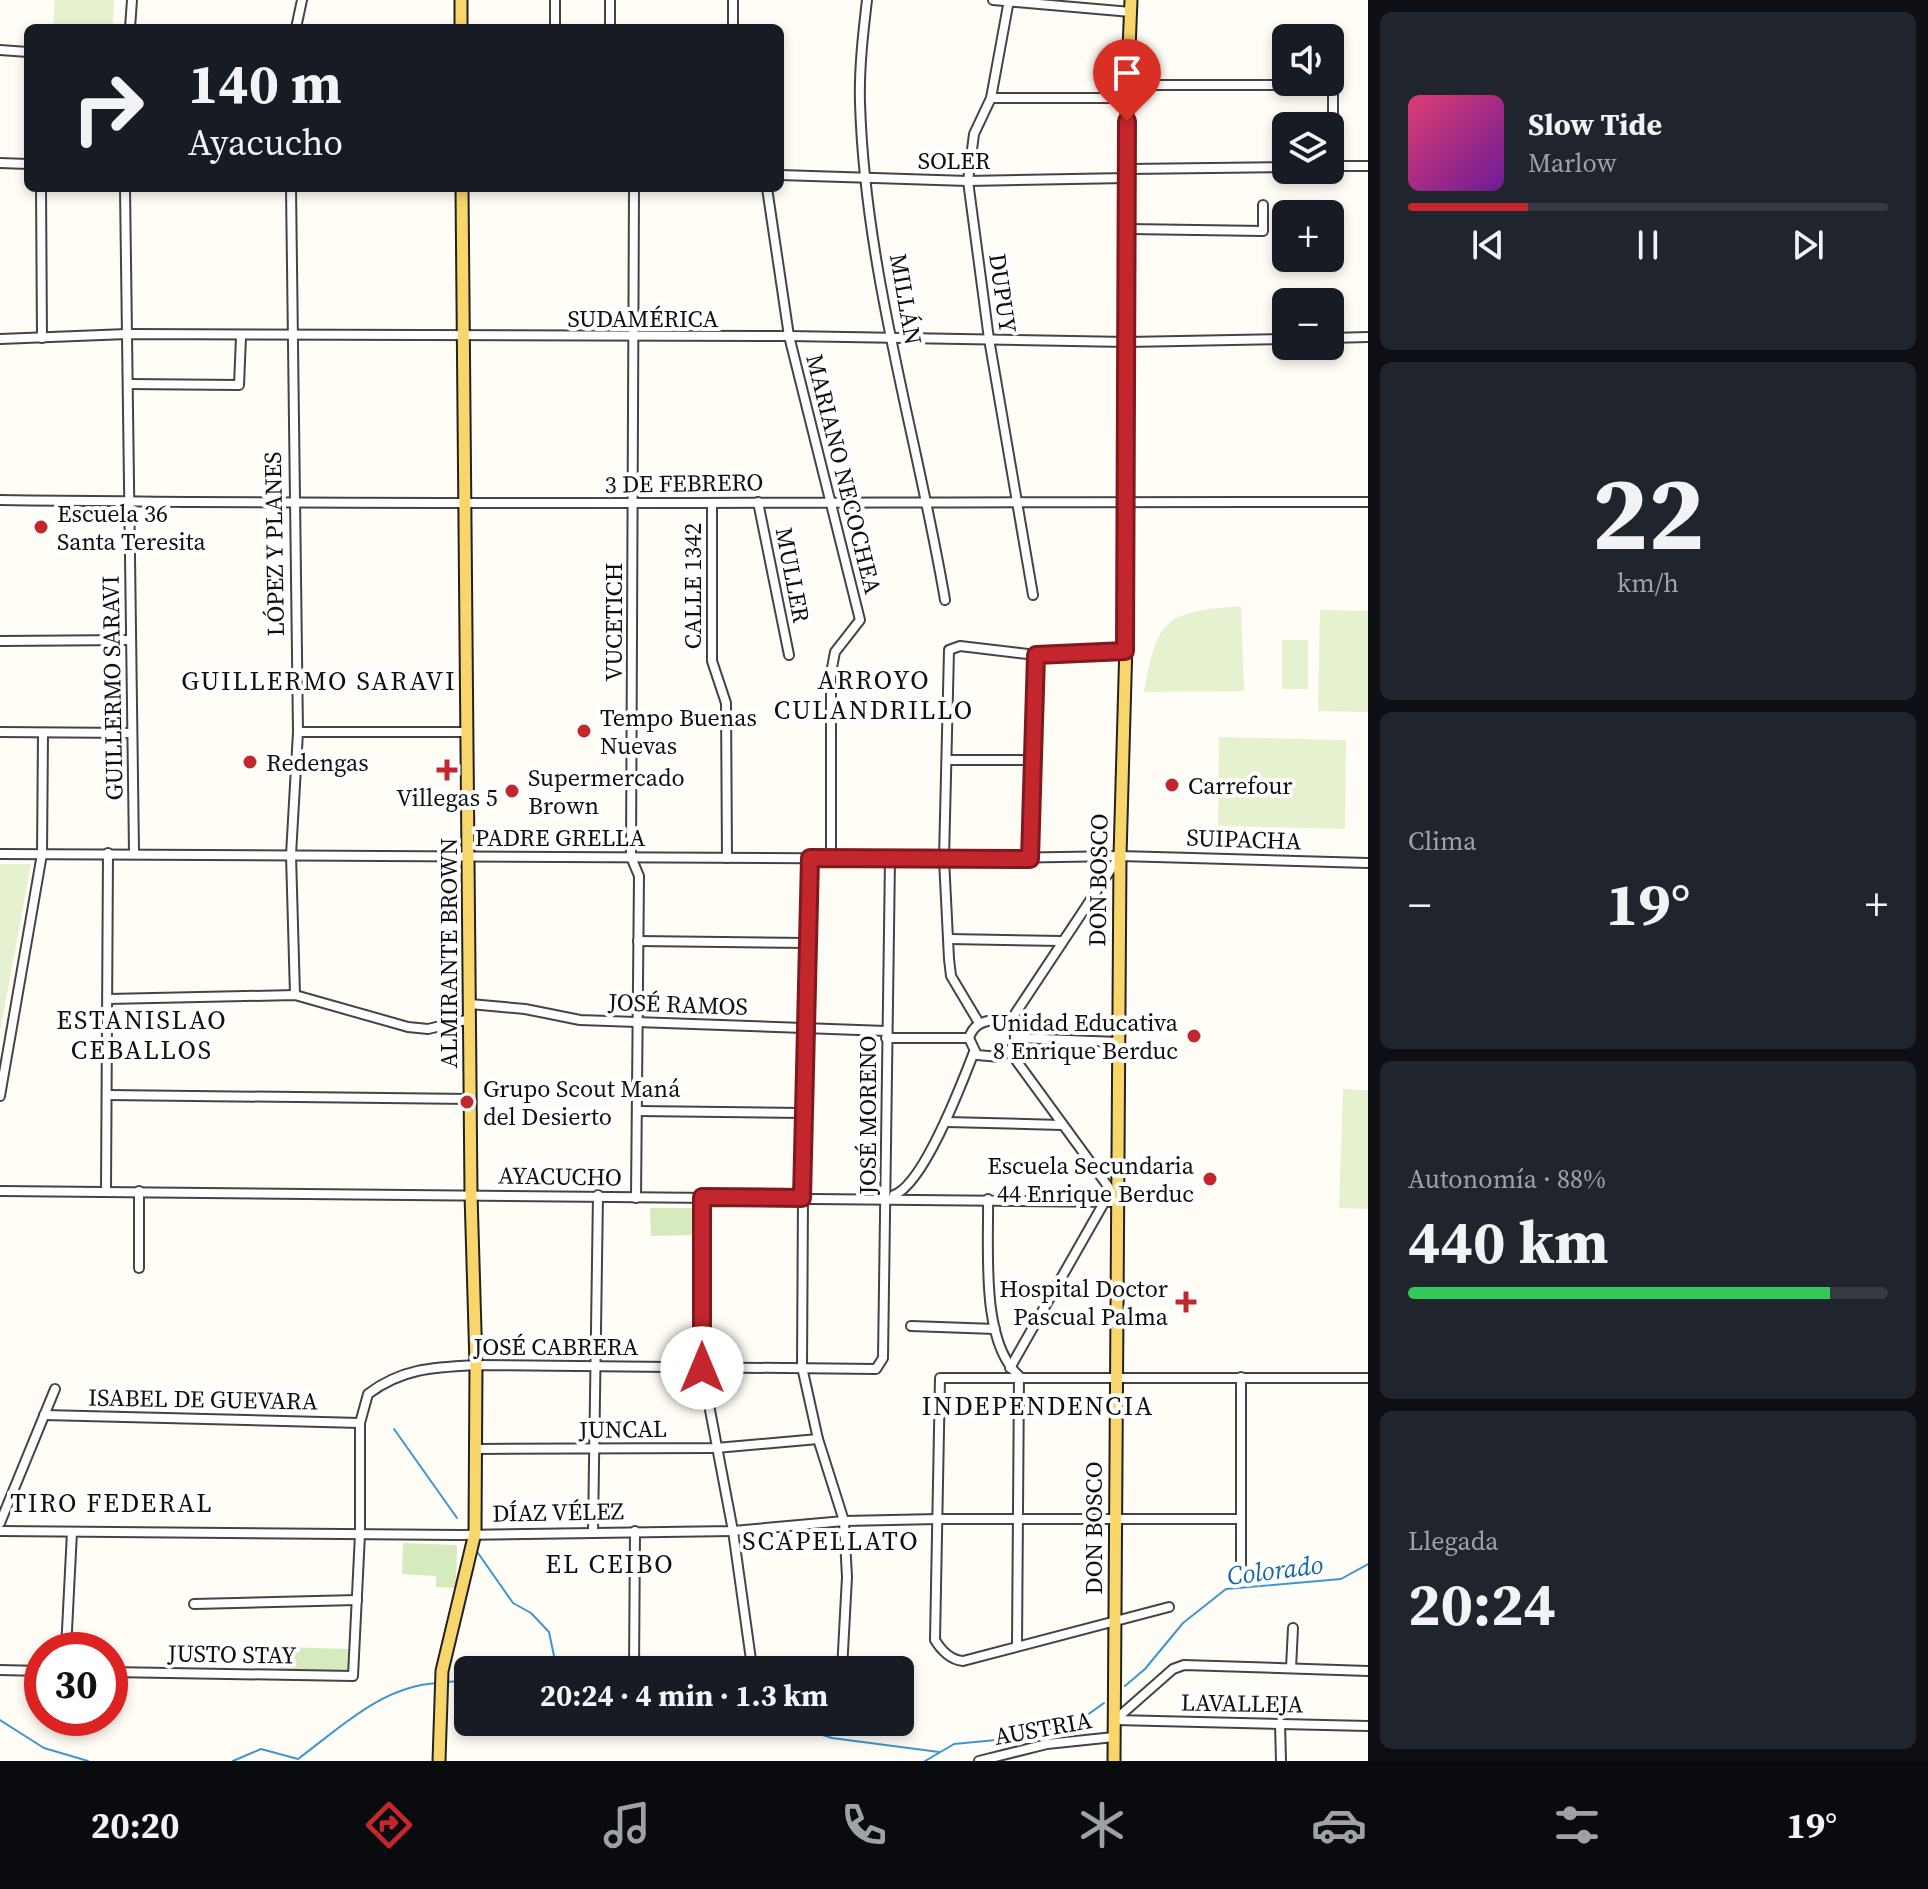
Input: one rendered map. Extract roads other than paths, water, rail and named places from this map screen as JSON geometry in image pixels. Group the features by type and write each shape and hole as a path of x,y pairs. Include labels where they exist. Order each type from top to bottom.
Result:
{"main road":[{"path":"461,0 461,24"},
{"name":"DON BOSCO","path":"1114,1761 1118,1042 1131,6"},
{"name":"ALMIRANTE BROWN","path":"439,1761 442,1671 475,1533 476,1365 471,1194 462,192"}],"street":[{"path":"130,24 132,0"},
{"path":"297,24 302,0"},
{"path":"555,0 555,24"},
{"path":"610,0 610,24"},
{"path":"733,0 733,24"},
{"name":"MILLÁN","path":"867,0 860,81 865,179 891,339 929,503 945,600"},
{"path":"993,0 1131,6"},
{"name":"DUPUY","path":"1009,1 991,98 974,134 968,181 989,339 1020,503 1033,595"},
{"path":"0,50 24,52"},
{"path":"991,98 1333,85 1333,112"},
{"path":"0,163 24,164"},
{"path":"1344,166 1368,166"},
{"name":"SOLER","path":"784,175 968,181 1272,168"},
{"path":"41,192 42,338"},
{"name":"GUILLERMO SARAVI","path":"125,192 134,852"},
{"name":"LÓPEZ Y PLANES","path":"291,192 298,732 291,855 295,995"},
{"name":"VUCETICH","path":"634,192 631,857 639,876 636,1198"},
{"name":"MARIANO NECOCHEA","path":"768,192 789,336 860,620 835,652 831,673 831,858"},
{"path":"1129,229 1263,231 1263,205"},
{"name":"SUDAMÉRICA","path":"0,339 127,334 464,338 789,336 1127,342 1272,339"},
{"path":"128,384 239,385 241,337"},
{"path":"1344,338 1368,337"},
{"name":"3 DE FEBRERO","path":"0,500 634,504 830,500 929,503 1368,502"},
{"name":"MULLER","path":"758,502 789,655"},
{"name":"CALLE 1342","path":"712,503 712,661 726,703 727,858"},
{"path":"0,641 130,640"},
{"path":"979,1023 951,976 944,859 949,650 960,646 1036,655 1125,651"},
{"path":"1030,859 1036,655"},
{"path":"0,732 132,733"},
{"path":"298,732 467,732"},
{"path":"0,1096 42,854 43,734"},
{"path":"947,760 1035,760"},
{"name":"PADRE GRELLA","path":"0,854 134,852 890,859 1120,856"},
{"path":"106,1191 108,853"},
{"path":"1009,1023 1120,856"},
{"name":"SUIPACHA","path":"1120,856 1368,863"},
{"path":"810,858 804,1028 802,1367 818,1439 844,1521 847,1577 843,1656"},
{"name":"JOSÉ MORENO","path":"876,1369 883,1358 890,859"},
{"path":"949,939 1061,941"},
{"path":"638,941 807,943"},
{"path":"108,999 295,995 408,1027 428,1029 470,1019"},
{"name":"JOSÉ RAMOS","path":"470,1004 525,1009 580,1020 969,1038"},
{"path":"887,1198 906,1187 947,1122 974,1052 969,1038 979,1023 999,1020 1009,1023 1017,1038"},
{"path":"1017,1038 1118,1042"},
{"path":"974,1052 996,1057 1010,1052 1017,1038"},
{"path":"1010,1052 1119,1202"},
{"path":"108,1095 471,1099"},
{"path":"637,1111 803,1113"},
{"path":"947,1122 1062,1125"},
{"name":"AYACUCHO","path":"0,1191 1119,1202"},
{"path":"139,1191 139,1268"},
{"path":"593,1531 598,1195"},
{"path":"702,1197 702,1368 733,1531 750,1656"},
{"path":"988,1199 990,1291 995,1329 1010,1368 1019,1376 1017,1645"},
{"path":"1010,1368 1105,1201"},
{"path":"911,1326 995,1329"},
{"name":"JOSÉ CABRERA","path":"360,1423 368,1394 380,1385 421,1367 594,1365 876,1369"},
{"path":"1241,1377 1241,1566"},
{"path":"1169,1607 1115,1618 963,1661 955,1660 935,1640 940,1378 1368,1378"},
{"path":"0,1523 55,1389"},
{"name":"ISABEL DE GUEVARA","path":"44,1415 360,1423"},
{"path":"194,1604 357,1600 360,1423"},
{"name":"JUNCAL","path":"475,1449 716,1448 818,1439"},
{"name":"DÍAZ VÉLEZ","path":"0,1531 360,1534 733,1531 844,1521 1240,1519"},
{"path":"634,1656 635,1531"},
{"path":"67,1632 72,1532"},
{"name":"JUSTO STAY","path":"128,1672 353,1676 357,1600"},
{"path":"1291,1668 1293,1628"},
{"path":"1115,1720 1173,1669 1184,1665 1368,1671"},
{"path":"0,1670 24,1671"},
{"name":"LAVALLEJA","path":"1115,1720 1368,1726"},
{"path":"1280,1723 1281,1761"},
{"name":"AUSTRIA","path":"979,1761 1047,1744 1114,1737"}],"waterway":[{"path":"394,1429 457,1518"},
{"path":"478,1553 513,1603 531,1613 549,1632 554,1656"},
{"name":"Colorado","path":"1125,1686 1145,1669 1183,1623 1226,1589 1341,1579 1368,1564"},
{"path":"448,1682 454,1681"},
{"path":"233,1761 261,1749 298,1759 380,1700 418,1686 438,1683"},
{"name":"Colorado","path":"925,1761 954,1744 1007,1739 1076,1723 1104,1703"},
{"path":"0,1720 44,1748 88,1761"},
{"path":"826,1736 939,1752"}],"place":[{"name":"Escuela 36 Santa Teresita","path":"41,527"},
{"name":"Tempo Buenas Nuevas","path":"584,731"},
{"name":"Redengas","path":"250,762"},
{"name":"Villegas 5","path":"447,770"},
{"name":"Carrefour","path":"1172,785"},
{"name":"Supermercado Brown","path":"512,791"},
{"name":"Unidad Educativa 8 Enrique Berduc","path":"1194,1036"},
{"name":"Grupo Scout Maná del Desierto","path":"467,1102"},
{"name":"Escuela Secundaria 44 Enrique Berduc","path":"1210,1179"},
{"name":"Hospital Doctor Pascual Palma","path":"1186,1302"}],"district":[{"name":"GUILLERMO SARAVI","path":"319,681"},
{"name":"ARROYO CULANDRILLO","path":"874,695"},
{"name":"ESTANISLAO CEBALLOS","path":"142,1035"},
{"name":"INDEPENDENCIA","path":"1038,1406"},
{"name":"TIRO FEDERAL","path":"112,1503"},
{"name":"SCAPELLATO","path":"831,1541"},
{"name":"EL CEIBO","path":"610,1564"}]}
